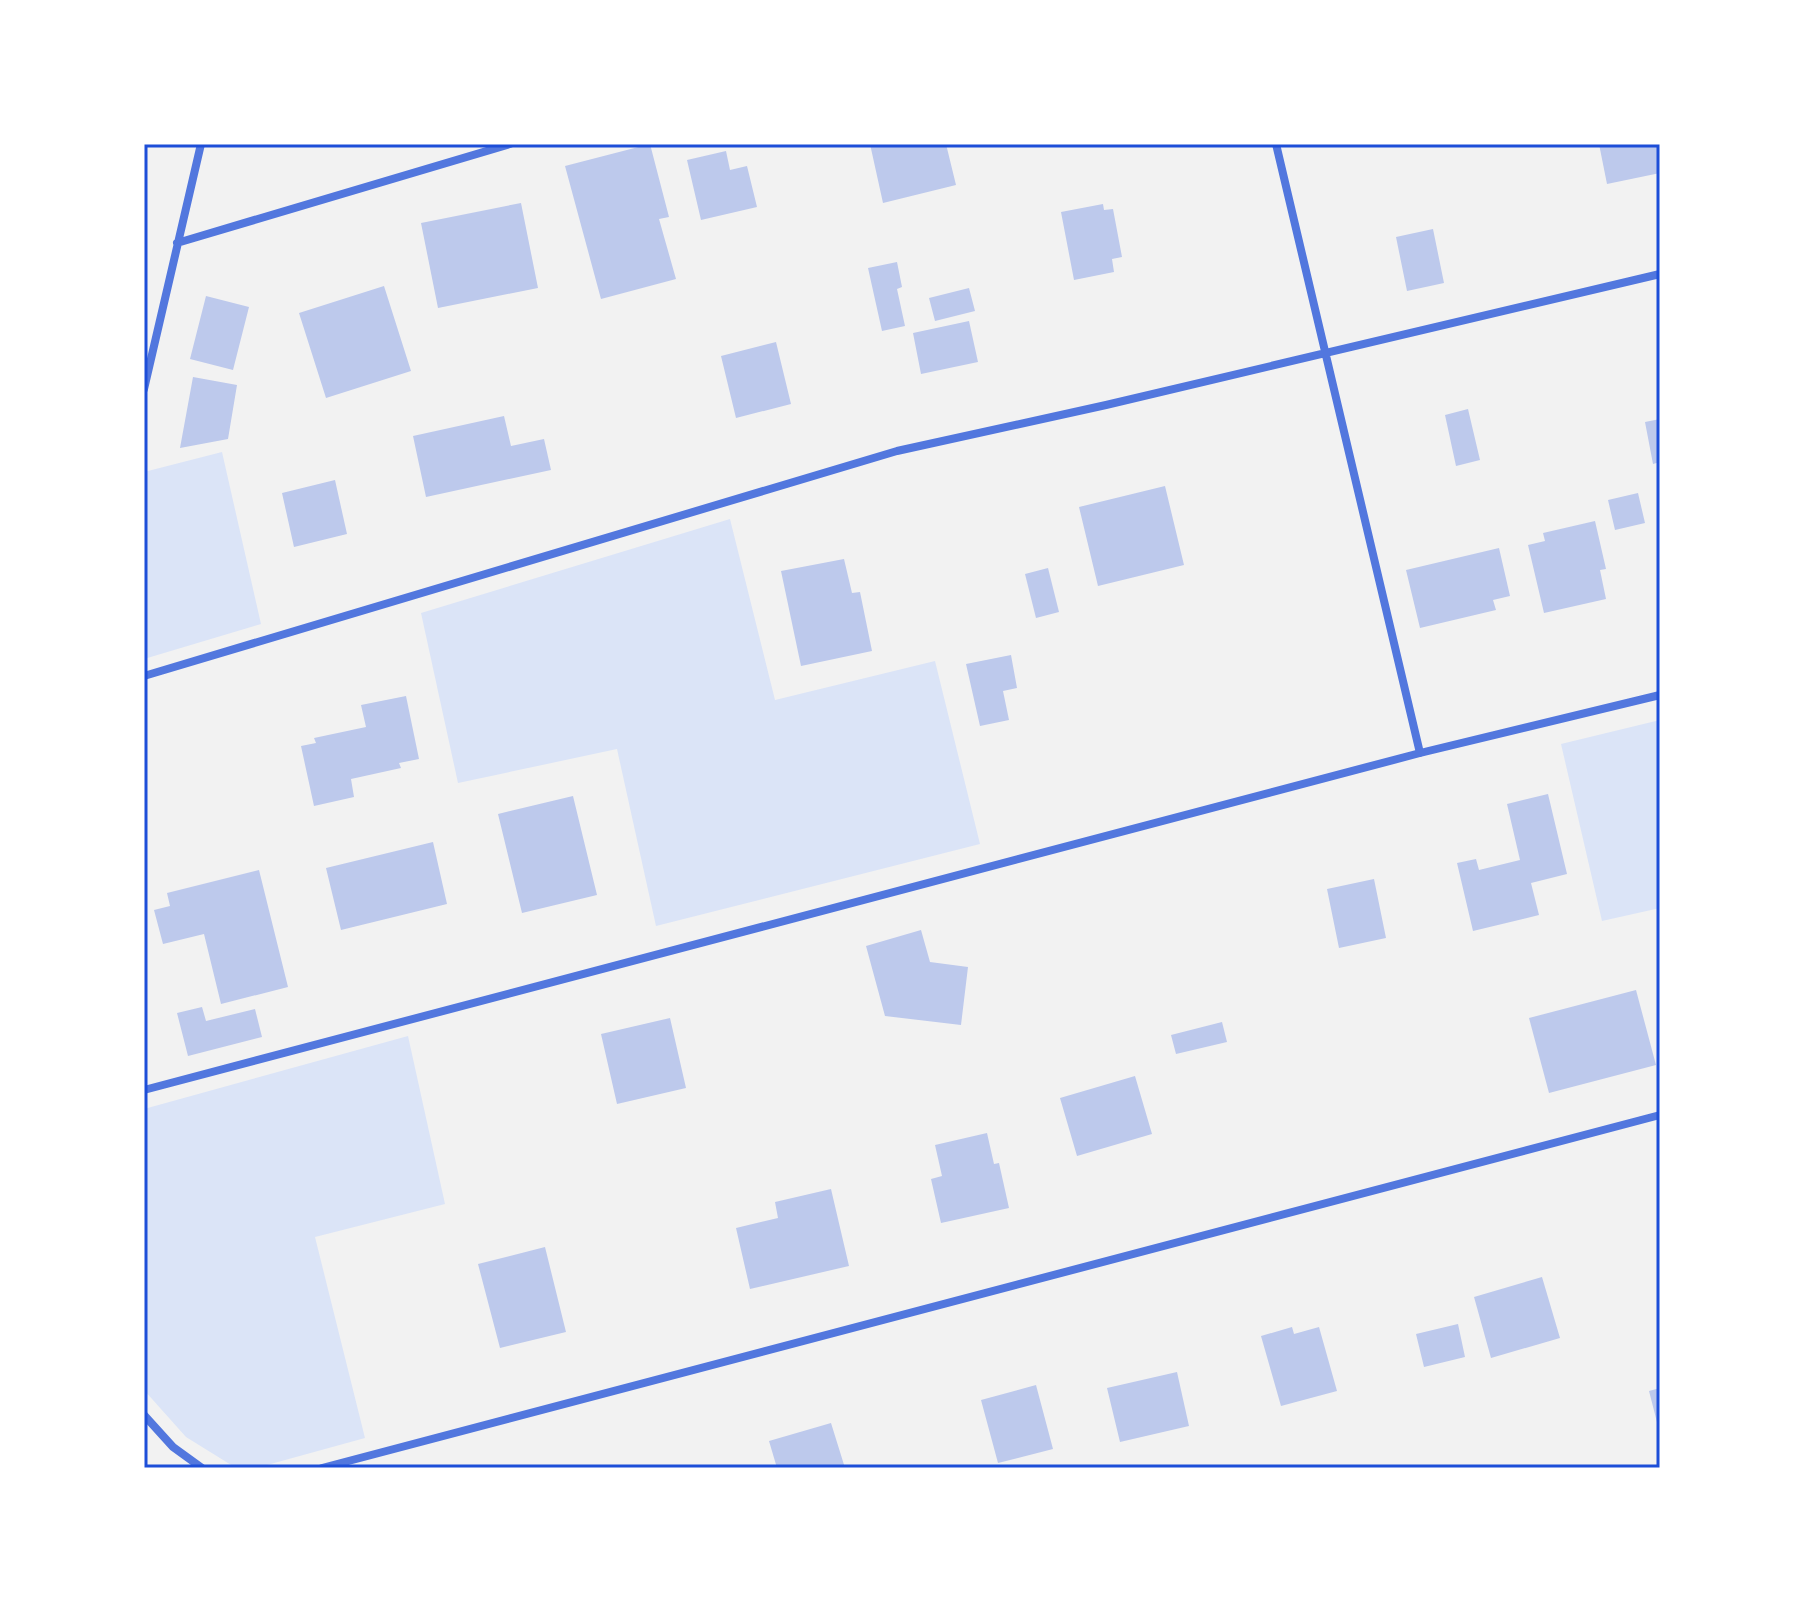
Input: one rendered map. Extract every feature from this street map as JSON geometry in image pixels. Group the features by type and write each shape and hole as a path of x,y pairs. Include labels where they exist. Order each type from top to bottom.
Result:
{"street":[{"path":"144,389 201,144"},
{"path":"177,243 510,144"},
{"path":"1276,144 1420,753"},
{"path":"144,676 897,451 1081,411 1660,274"},
{"path":"144,1090 1420,753 1660,695"},
{"path":"322,1468 1660,1115"},
{"path":"144,1415 173,1447 202,1468"}],"shaded area":[{"path":"222,452 261,624 144,659 144,472"},
{"path":"730,519 775,700 935,661 980,844 656,926 617,749 458,783 421,613"},
{"path":"1660,720 1660,908 1602,921 1561,744"},
{"path":"408,1036 445,1204 315,1237 365,1438 267,1465 236,1468 186,1437 144,1390 144,1109"}],"building":[{"path":"650,144 669,217 659,219 676,279 601,299 565,166"},
{"path":"870,144 946,144 956,185 883,203"},
{"path":"1599,144 1660,144 1660,173 1607,184"},
{"path":"726,151 730,170 747,166 757,207 701,220 687,160"},
{"path":"521,203 538,288 438,308 421,223"},
{"path":"1103,204 1104,210 1113,209 1122,257 1112,259 1114,272 1074,280 1061,212"},
{"path":"1433,229 1444,283 1407,291 1396,237"},
{"path":"897,262 902,287 897,289 905,326 882,331 868,268"},
{"path":"384,286 411,371 326,398 299,313"},
{"path":"969,288 975,311 935,321 929,298"},
{"path":"206,296 249,307 233,370 190,359"},
{"path":"969,321 978,362 921,374 913,333"},
{"path":"776,342 791,404 736,418 721,356"},
{"path":"193,377 237,385 228,439 180,448"},
{"path":"1468,409 1480,460 1456,466 1445,415"},
{"path":"504,416 511,446 544,439 551,470 426,497 413,436"},
{"path":"1660,419 1660,462 1653,464 1645,422"},
{"path":"335,480 347,534 294,547 282,493"},
{"path":"1165,486 1184,565 1098,586 1079,507"},
{"path":"1638,493 1645,523 1615,530 1608,500"},
{"path":"1595,521 1606,569 1600,570 1606,599 1544,613 1528,545 1545,541 1543,533"},
{"path":"1499,548 1510,596 1493,600 1496,610 1420,628 1406,570"},
{"path":"844,559 852,593 860,592 872,651 801,666 781,571"},
{"path":"1048,568 1059,612 1036,618 1025,574"},
{"path":"1011,655 1017,688 1003,691 1009,720 980,726 966,664"},
{"path":"406,696 419,759 399,763 401,768 351,779 354,797 314,806 301,746 316,743 314,738 366,727 361,705"},
{"path":"1548,794 1567,874 1531,883 1539,915 1473,931 1457,863 1476,859 1479,870 1520,860 1507,804"},
{"path":"573,796 597,895 522,913 498,814"},
{"path":"433,842 447,904 341,930 326,868"},
{"path":"259,870 288,987 221,1004 204,934 163,944 154,910 170,906 167,893"},
{"path":"1374,879 1386,938 1339,948 1327,889"},
{"path":"921,930 930,962 968,967 961,1025 885,1016 866,946"},
{"path":"1636,990 1656,1065 1549,1093 1529,1018"},
{"path":"202,1007 206,1021 255,1009 262,1037 188,1056 177,1013"},
{"path":"670,1018 686,1088 617,1104 601,1034"},
{"path":"1222,1022 1227,1042 1176,1054 1171,1035"},
{"path":"1135,1076 1152,1134 1077,1156 1060,1098"},
{"path":"987,1133 994,1164 999,1163 1009,1208 941,1223 931,1179 942,1176 935,1145"},
{"path":"831,1189 849,1266 750,1289 736,1228 778,1218 775,1202"},
{"path":"545,1247 566,1332 500,1348 478,1264"},
{"path":"1542,1277 1560,1338 1491,1358 1474,1297"},
{"path":"1458,1324 1465,1357 1424,1367 1416,1334"},
{"path":"1292,1327 1294,1334 1319,1327 1337,1391 1281,1406 1261,1336"},
{"path":"1177,1372 1189,1426 1120,1442 1107,1388"},
{"path":"1036,1385 1053,1449 998,1463 981,1400"},
{"path":"1660,1388 1660,1429 1659,1430 1649,1391"},
{"path":"831,1423 845,1468 777,1468 769,1441"}]}
